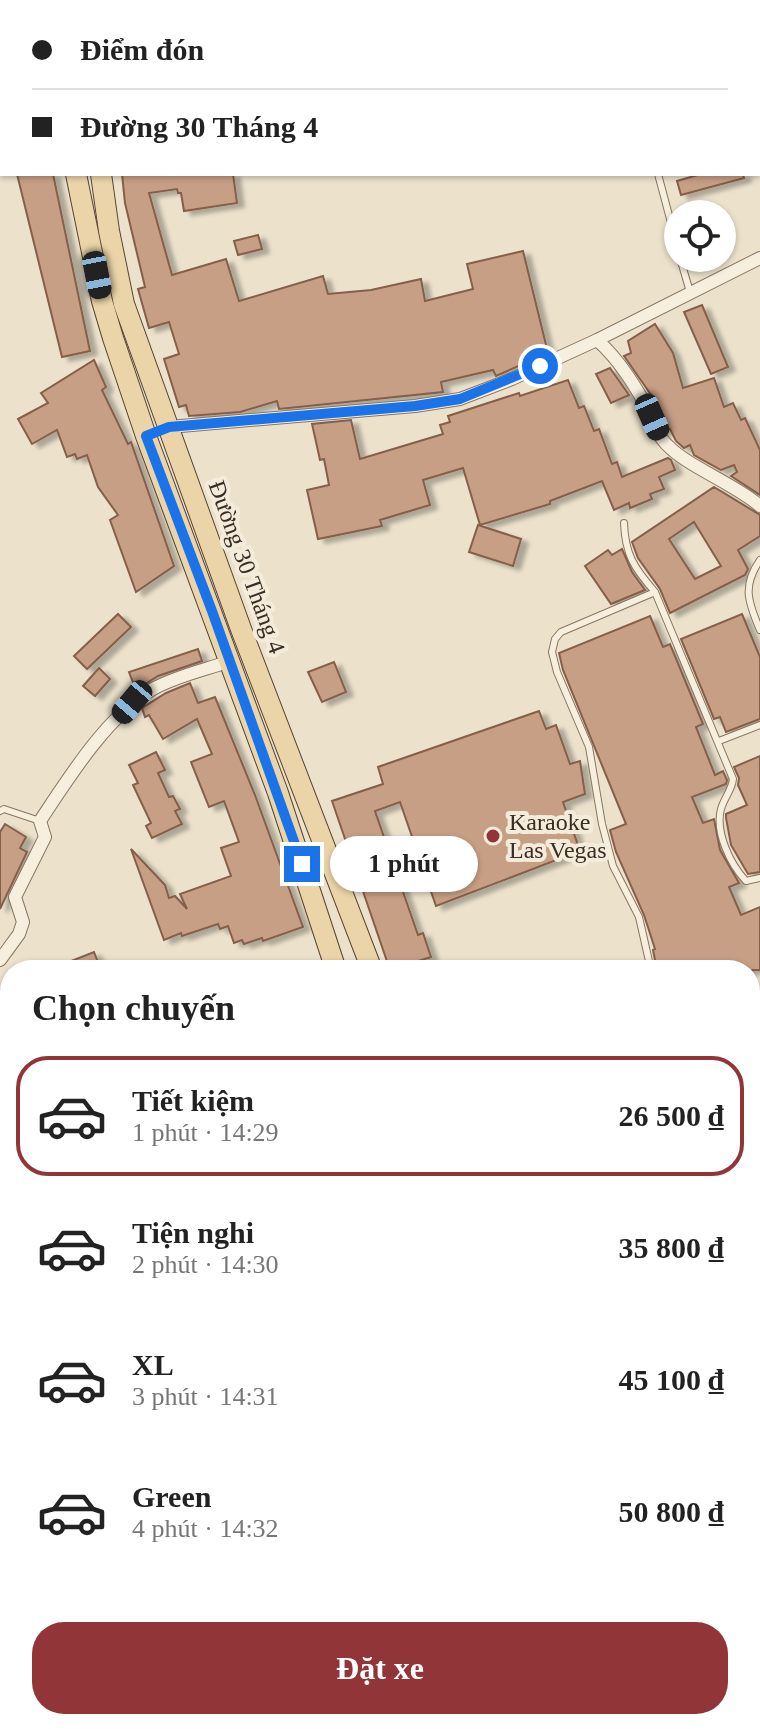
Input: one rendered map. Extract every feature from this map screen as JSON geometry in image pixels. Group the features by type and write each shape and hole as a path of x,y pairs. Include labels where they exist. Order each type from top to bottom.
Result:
{"main road":[{"name":"Đường 30 Tháng 4","path":"76,176 102,301 146,436 286,816 333,960"},
{"name":"Đường 30 Tháng 4","path":"101,176 124,304 291,761 369,960"},
{"path":"146,436 169,427"},
{"path":"324,934 358,927"}],"street":[{"path":"169,427 415,406 460,399 597,340 760,258"},
{"path":"597,340 620,366 662,439 685,459 728,482 760,506"},
{"path":"0,960 19,934 23,922 15,897 45,837 40,821 78,763 132,702 157,686 230,661"}],"lane":[{"path":"659,176 665,200"},
{"path":"684,272 690,292"},
{"path":"624,523 625,539 634,568 655,592 733,779 720,813 720,831 737,871 746,881 760,878"},
{"path":"760,560 749,576 748,589 760,630"},
{"path":"649,960 639,917 613,866 602,824 589,747 557,672 552,652 555,639 561,632 655,592"},
{"path":"719,741 760,725"},
{"path":"0,811 4,809 40,821"}],"building":[{"path":"17,176 53,176 90,351 62,357"},
{"path":"122,176 233,176 237,203 184,211 181,193 177,189 149,193 172,275 226,259 239,301 323,276 328,294 371,290 421,279 425,301 473,289 467,264 523,251 548,353 496,376 493,370 441,382 443,392 279,409 277,401 240,412 189,416 186,405 179,407 164,359 179,354 169,322 149,328 138,289 145,287 125,203"},
{"path":"694,176 744,178 681,195 677,181"},
{"path":"258,235 262,249 238,255 234,241"},
{"path":"702,305 728,367 711,374 684,312"},
{"path":"655,324 673,353 683,388 714,378 724,407 733,403 741,420 745,418 760,450 760,495 731,476 737,472 734,465 721,470 694,455 690,445 684,448 670,429 667,430 656,402 624,356 631,353 628,341"},
{"path":"94,360 106,387 102,390 128,444 131,442 174,566 136,592 110,520 118,515 98,487 87,455 77,459 75,454 67,457 57,430 32,444 18,419 48,403 41,393"},
{"path":"610,368 629,395 611,403 596,374"},
{"path":"568,380 579,408 584,406 594,431 599,429 612,464 617,462 622,477 668,458 671,460 675,470 659,477 664,489 650,494 652,499 630,508 629,503 614,510 602,481 550,501 550,504 480,525 463,468 423,480 430,505 380,520 382,526 318,539 307,490 329,485 312,424 351,420 360,459 443,434 440,425 450,422 448,416"},
{"path":"714,487 760,515 760,536 738,550 748,569 745,575 670,613 660,589 638,558 632,542","holes":["694,522 721,566 695,579 669,539"]},
{"path":"478,525 521,539 513,566 469,552"},
{"path":"622,549 632,572 645,590 611,604 585,566 608,550 612,555"},
{"path":"118,614 131,627 87,669 74,656"},
{"path":"742,614 760,657 760,719 726,732 720,717 714,719 681,639"},
{"path":"650,616 663,647 670,644 703,724 696,727 715,775 723,771 727,780 726,784 692,797 703,823 714,819 720,850 739,883 729,887 741,915 760,907 760,960 655,960 655,949 644,915 616,852 610,830 626,824 563,670 559,653"},
{"path":"198,649 202,661 158,676 136,690 129,672"},
{"path":"334,662 346,692 322,702 308,672"},
{"path":"99,668 110,679 95,696 83,686"},
{"path":"190,683 198,703 215,697 303,927 244,944 242,940 234,943 228,926 220,929 218,924 164,940 131,849 165,885 169,898 175,896 187,909 180,894 231,876 221,848 239,842 224,801 209,807 191,762 212,754 197,719 163,739 149,715 145,717 142,708"},
{"path":"539,711 546,729 556,725 570,764 580,761 585,794 563,802 580,851 436,906 400,802 375,811 418,935 423,933 431,957 387,960 332,801 383,784 378,767"},
{"path":"156,752 165,770 158,773 169,797 173,796 180,809 175,811 182,824 152,838 146,826 151,823 133,785 138,783 129,765"},
{"path":"760,756 760,872 748,874 731,845 726,814 747,805 734,767"},
{"path":"5,824 26,837 20,848 27,852 0,909 0,832"},
{"path":"94,952 97,960 74,960"}],"place":[{"name":"Karaoke Las Vegas","path":"493,836"}],"route":[{"path":"302,864 146,436 169,427 415,406 460,399 540,366"}]}
